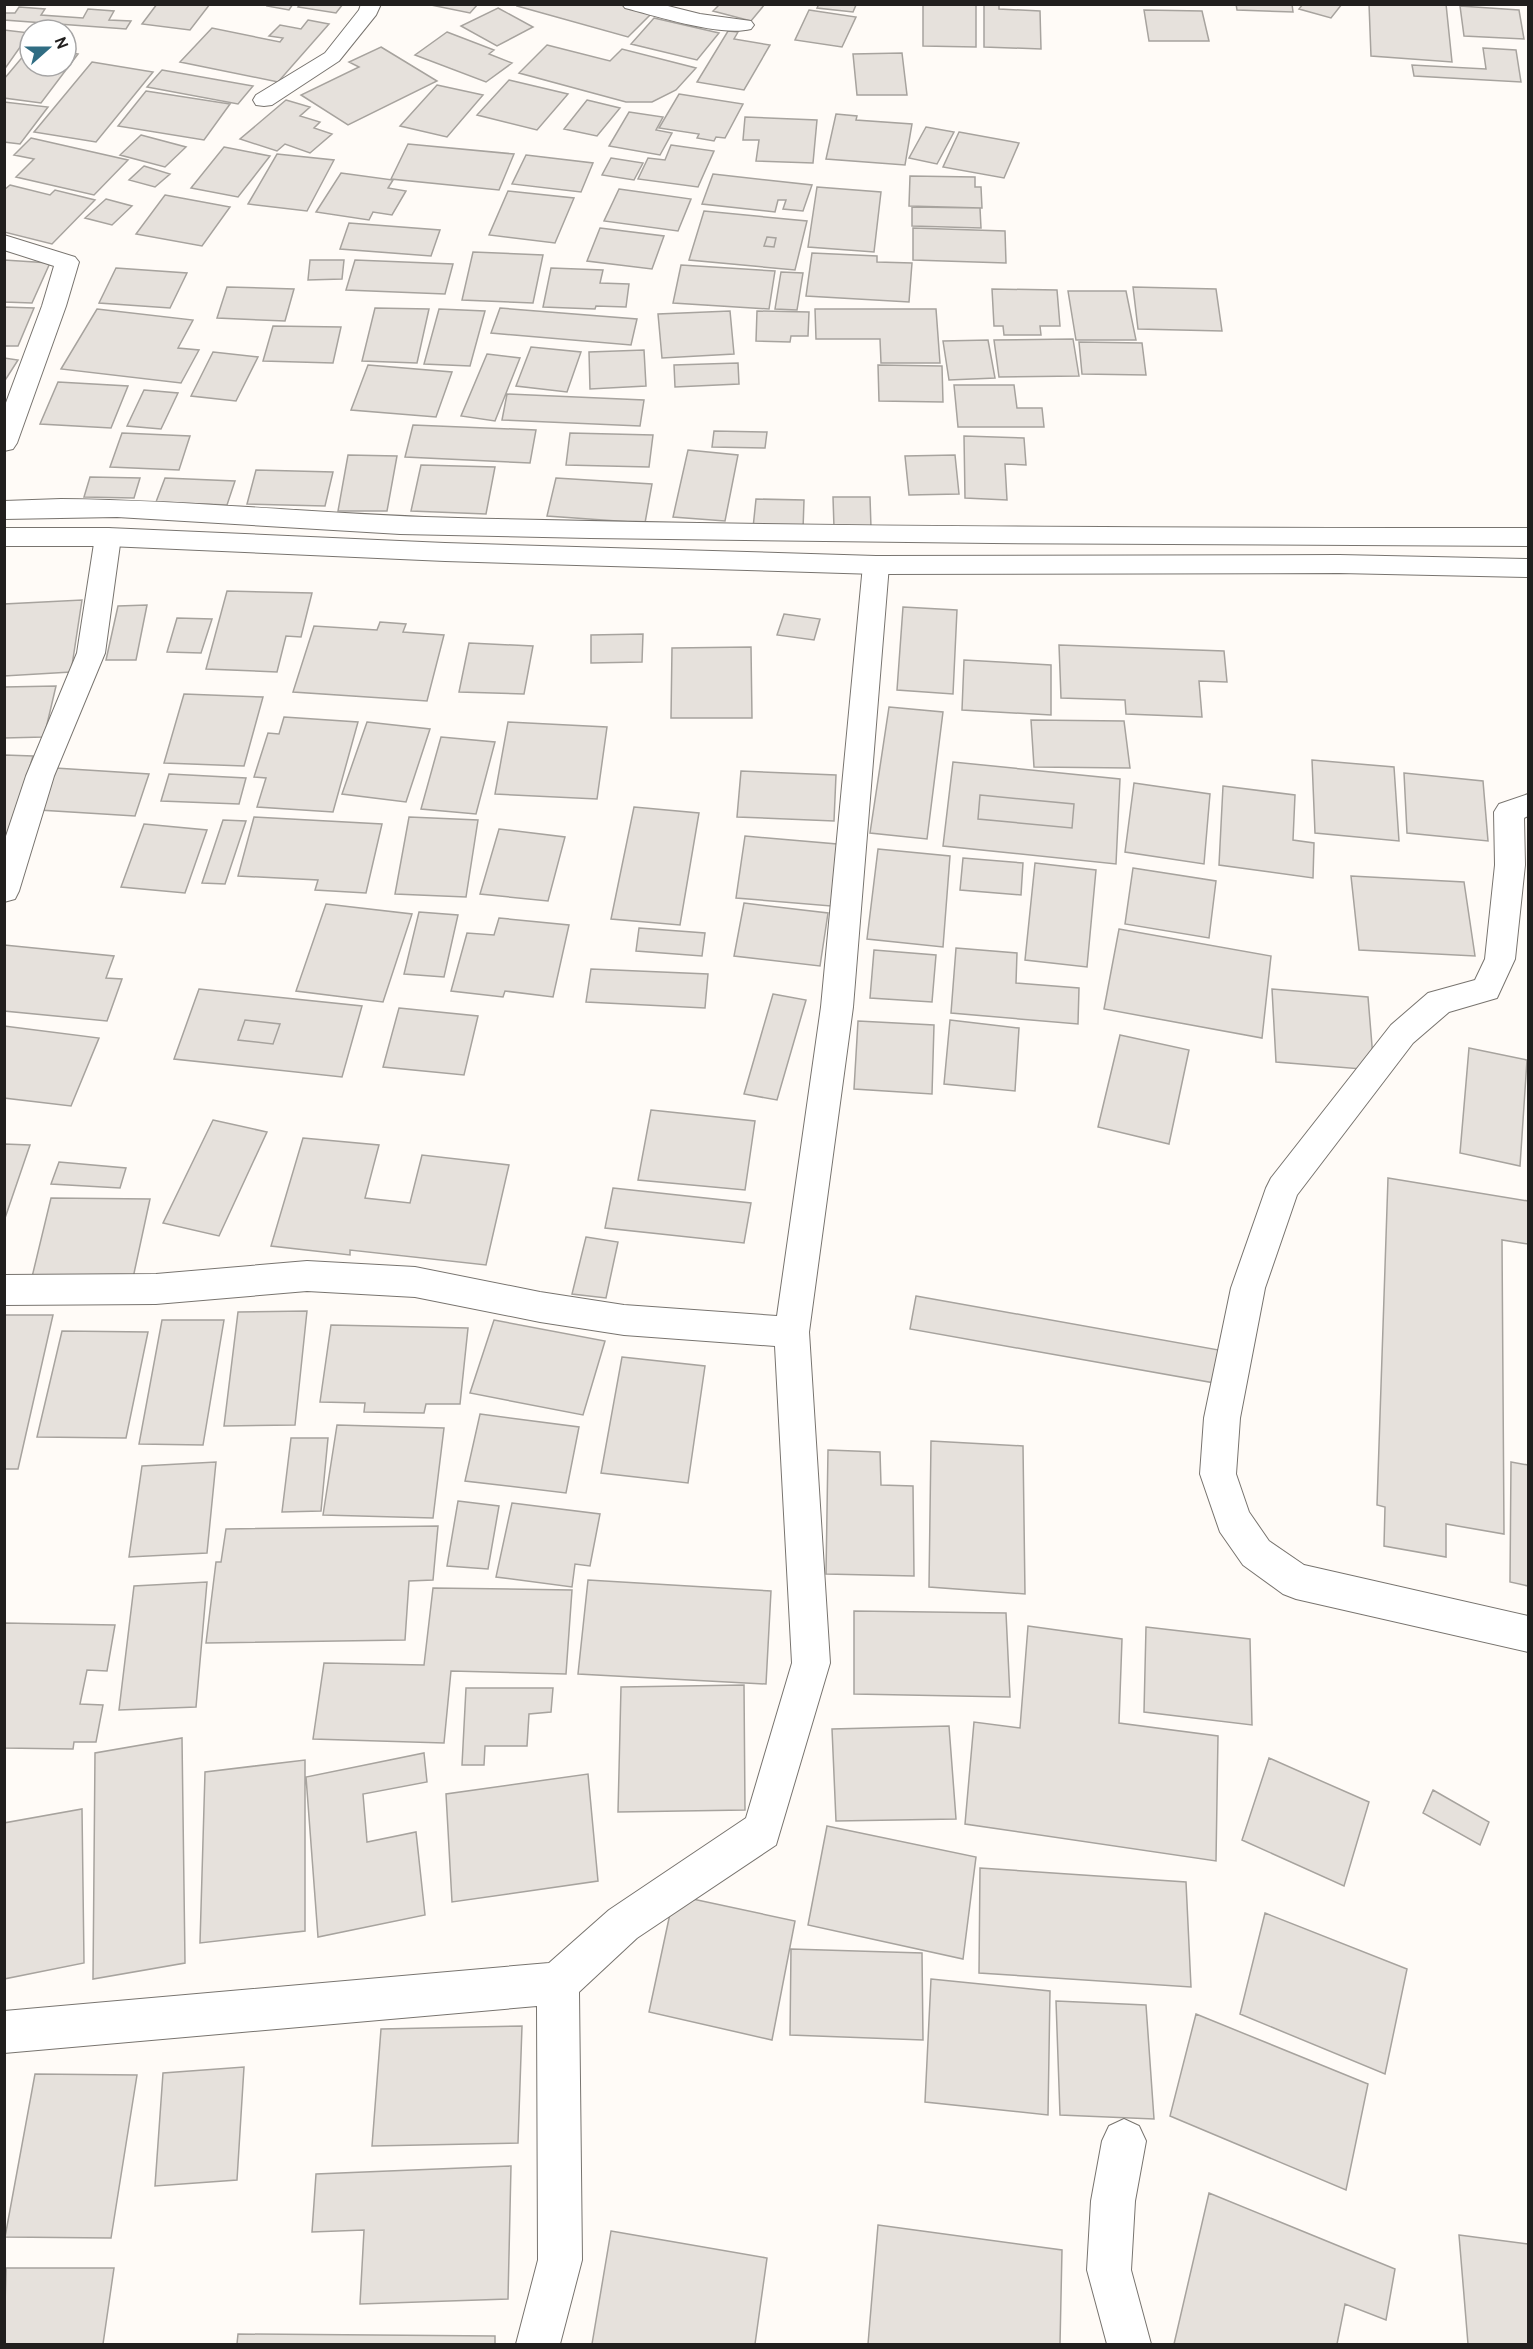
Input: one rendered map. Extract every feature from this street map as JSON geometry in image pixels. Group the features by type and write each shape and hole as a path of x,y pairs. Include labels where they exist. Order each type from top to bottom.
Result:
{"street":[{"path":"264,100 332,57 369,11 371,4"},
{"path":"633,4 700,20 744,26"},
{"path":"4,242 67,262 54,306 4,442"},
{"path":"4,510 44,507 127,509 449,526 838,534 1528,537"},
{"path":"4,537 108,537 446,552 876,565 1339,564 1528,568"},
{"path":"4,891 40,776 91,653 108,537"},
{"path":"4,2031 558,1983 623,1924 762,1831 811,1663 792,1332 837,1007 876,565"},
{"path":"1528,805 1509,812 1510,865 1500,959 1486,989 1439,1002 1402,1034 1283,1188 1248,1288 1222,1418 1218,1474 1233,1520 1256,1553 1296,1581 1528,1634"},
{"path":"4,1290 156,1289 307,1276 415,1282 540,1307 624,1320 792,1332"},
{"path":"538,2344 560,2260 558,1983"},
{"path":"1124,2141 1113,2201 1109,2270 1129,2344"}],"building":[{"path":"157,4 210,4 190,30 142,24"},
{"path":"268,4 293,4 289,10 267,6"},
{"path":"300,4 343,4 336,13 298,7"},
{"path":"426,4 478,4 470,13"},
{"path":"518,4 618,4 651,14 628,37 517,6"},
{"path":"720,4 765,4 751,21 713,11"},
{"path":"819,4 856,5 853,12 817,8"},
{"path":"923,4 976,4 976,47 923,46"},
{"path":"984,4 999,4 999,9 1040,11 1041,49 984,47"},
{"path":"1236,4 1292,4 1293,12 1237,10"},
{"path":"1303,4 1342,4 1331,18 1299,9"},
{"path":"1369,4 1446,4 1452,62 1371,56"},
{"path":"1460,6 1519,10 1524,39 1464,36"},
{"path":"19,7 45,9 41,15 83,18 88,9 114,11 109,20 131,21 126,29 78,25 78,18 4,20 4,13 15,13"},
{"path":"498,8 533,27 497,46 461,26"},
{"path":"809,10 856,17 842,47 795,40"},
{"path":"1144,10 1202,11 1209,41 1149,41"},
{"path":"654,18 719,33 697,60 631,44"},
{"path":"308,20 329,24 278,82 180,62 212,28 280,42 283,38 269,36 280,25 301,29"},
{"path":"4,30 18,32 18,50 4,70"},
{"path":"728,31 738,32 734,39 770,45 744,90 697,82"},
{"path":"447,32 494,50 489,54 512,63 486,82 415,55"},
{"path":"547,45 610,61 622,49 696,68 676,90 652,102 626,102 519,73"},
{"path":"381,47 437,81 348,125 301,95 359,67 349,62"},
{"path":"1483,48 1516,50 1521,82 1414,76 1412,65 1486,69"},
{"path":"902,53 907,95 857,95 853,54"},
{"path":"18,62 18,78 60,78 41,103 4,98 4,79"},
{"path":"92,62 153,72 96,142 34,132"},
{"path":"162,70 253,86 238,104 147,87"},
{"path":"509,80 568,94 537,130 477,115"},
{"path":"437,85 483,95 447,137 400,126"},
{"path":"146,91 230,104 204,140 118,126"},
{"path":"679,94 743,104 725,138 716,137 714,141 697,138 699,134 659,128"},
{"path":"286,100 310,107 300,116 320,122 314,128 332,134 310,153 285,144 277,151 240,139"},
{"path":"587,100 620,108 597,136 564,129"},
{"path":"4,102 48,107 20,144 4,142"},
{"path":"629,112 663,117 656,130 672,133 660,155 609,146"},
{"path":"836,114 857,116 856,120 912,124 905,165 826,159"},
{"path":"745,117 817,120 813,163 756,161 759,140 743,140"},
{"path":"926,127 954,132 937,164 909,158"},
{"path":"959,132 1019,143 1004,178 943,167"},
{"path":"141,135 186,147 165,167 120,155"},
{"path":"31,138 128,160 94,195 16,177 34,159 14,155"},
{"path":"408,144 514,154 499,190 391,179"},
{"path":"671,145 714,151 698,187 638,179 648,158 665,160"},
{"path":"224,147 270,156 238,197 191,188"},
{"path":"277,154 334,160 307,211 248,204"},
{"path":"526,155 593,163 581,192 512,184"},
{"path":"611,158 643,163 634,180 602,175"},
{"path":"144,166 170,174 155,187 129,180"},
{"path":"341,173 393,180 388,188 406,191 392,215 373,212 369,220 316,212"},
{"path":"713,174 812,185 803,211 783,209 786,200 778,200 775,212 702,204"},
{"path":"910,176 975,177 975,187 981,187 982,208 909,206"},
{"path":"10,185 50,195 55,190 95,200 52,244 4,232 4,190"},
{"path":"817,187 881,192 874,252 808,247"},
{"path":"619,189 691,199 678,231 604,221"},
{"path":"508,191 574,198 555,243 489,235"},
{"path":"165,195 230,207 202,246 136,234"},
{"path":"106,199 132,206 112,225 85,218"},
{"path":"912,207 980,208 981,228 912,226"},
{"path":"704,211 807,221 795,270 689,260","holes":["767,237 776,238 774,247 764,246"]},
{"path":"349,223 440,230 431,256 340,249"},
{"path":"600,228 664,236 652,269 587,261"},
{"path":"913,228 1005,231 1006,263 913,260"},
{"path":"767,237 776,238 774,247 764,246"},
{"path":"473,252 543,255 533,303 462,300"},
{"path":"812,253 877,256 877,262 912,263 909,302 806,296"},
{"path":"4,260 50,263 32,303 4,302"},
{"path":"310,260 344,260 342,279 308,280"},
{"path":"355,260 453,264 445,294 346,290"},
{"path":"681,265 775,271 769,309 673,303"},
{"path":"116,268 187,273 170,308 99,303"},
{"path":"551,268 603,270 600,283 629,284 626,307 596,306 595,309 543,307"},
{"path":"781,272 803,273 797,310 775,309"},
{"path":"227,287 294,289 285,321 217,318"},
{"path":"1133,287 1216,289 1222,331 1138,329"},
{"path":"992,289 1057,290 1060,326 1040,326 1041,335 1004,335 1003,326 994,326"},
{"path":"1068,291 1126,291 1136,340 1076,340"},
{"path":"4,307 34,308 18,346 4,346"},
{"path":"375,308 429,309 417,363 362,361"},
{"path":"500,308 637,319 631,345 491,333"},
{"path":"97,309 193,320 178,348 199,350 181,383 61,369"},
{"path":"439,309 485,311 470,366 424,364"},
{"path":"815,309 936,309 940,363 881,363 880,339 816,339"},
{"path":"730,311 734,354 662,358 658,314"},
{"path":"757,311 809,312 808,336 791,336 790,342 756,341"},
{"path":"273,326 341,327 333,363 263,361"},
{"path":"1073,339 1079,376 999,377 994,340"},
{"path":"988,340 995,378 949,380 943,341"},
{"path":"1079,342 1142,343 1146,375 1082,374"},
{"path":"531,347 581,352 567,392 516,386"},
{"path":"644,350 646,386 590,389 589,352"},
{"path":"213,352 258,357 236,401 191,396"},
{"path":"487,354 520,358 495,421 461,416"},
{"path":"4,358 18,360 4,382"},
{"path":"738,363 739,384 675,387 674,365"},
{"path":"368,365 452,372 436,417 351,410"},
{"path":"878,365 942,366 943,402 879,401"},
{"path":"58,382 128,386 111,428 40,424"},
{"path":"954,385 1014,385 1017,408 1042,408 1044,427 958,427"},
{"path":"144,390 178,393 161,429 127,426"},
{"path":"507,394 644,400 640,426 502,420"},
{"path":"413,425 536,430 530,463 405,457"},
{"path":"714,431 767,432 765,448 712,447"},
{"path":"122,433 190,436 179,470 110,467"},
{"path":"570,433 653,435 649,467 566,465"},
{"path":"964,436 1024,438 1026,465 1005,464 1007,500 965,498"},
{"path":"688,450 738,455 725,521 673,517"},
{"path":"348,455 397,456 387,511 338,511"},
{"path":"955,455 959,494 909,495 905,456"},
{"path":"421,465 495,467 486,514 411,511"},
{"path":"256,470 333,472 325,506 247,504"},
{"path":"90,477 140,478 134,498 84,497"},
{"path":"165,478 235,481 227,505 156,502"},
{"path":"556,478 652,484 645,523 547,516"},
{"path":"833,497 870,497 871,528 834,528"},
{"path":"756,499 804,500 803,530 753,528"},
{"path":"227,591 312,593 301,637 286,636 277,672 206,669"},
{"path":"82,600 71,672 4,676 4,604"},
{"path":"147,605 136,660 106,660 118,606"},
{"path":"903,607 957,610 953,694 897,690"},
{"path":"784,614 820,619 814,640 777,635"},
{"path":"177,618 212,619 201,653 167,652"},
{"path":"380,622 406,624 403,632 444,635 427,701 293,692 314,626 377,630"},
{"path":"643,634 642,662 591,663 591,635"},
{"path":"469,643 533,646 524,694 459,692"},
{"path":"1059,645 1224,651 1227,682 1199,681 1202,717 1126,714 1125,700 1061,698"},
{"path":"751,647 752,718 671,718 672,648"},
{"path":"964,660 1051,665 1051,715 962,710"},
{"path":"56,686 44,737 4,738 4,687"},
{"path":"184,694 263,697 244,766 164,763"},
{"path":"889,707 943,712 927,839 870,833"},
{"path":"284,717 358,722 333,812 257,807 266,778 254,777 268,733 279,734"},
{"path":"1031,720 1124,721 1130,768 1034,767"},
{"path":"367,722 430,729 406,802 342,794"},
{"path":"508,722 607,727 597,799 495,794"},
{"path":"441,737 495,742 476,814 421,809"},
{"path":"4,755 33,756 10,834 4,834"},
{"path":"1312,760 1394,767 1399,841 1315,833"},
{"path":"953,762 1120,779 1116,864 943,846","holes":["980,795 1074,804 1072,828 978,819"]},
{"path":"55,768 149,774 135,816 39,810"},
{"path":"741,771 836,775 834,821 737,817"},
{"path":"1404,773 1483,781 1488,841 1407,833"},
{"path":"169,774 246,778 239,804 161,801"},
{"path":"1134,783 1210,794 1204,864 1125,852"},
{"path":"1223,786 1295,795 1293,840 1314,843 1313,878 1219,865"},
{"path":"980,795 1074,804 1072,828 978,819"},
{"path":"634,807 699,813 680,925 611,919"},
{"path":"254,817 382,824 366,893 315,890 318,880 238,876"},
{"path":"409,817 478,820 466,897 395,894"},
{"path":"223,820 246,821 225,884 202,883"},
{"path":"144,824 207,830 185,893 121,887"},
{"path":"499,829 565,837 548,901 480,894"},
{"path":"745,836 837,844 831,906 736,898"},
{"path":"878,849 950,856 943,947 867,939"},
{"path":"963,858 1023,863 1021,895 960,890"},
{"path":"1035,863 1096,870 1087,967 1025,960"},
{"path":"1133,868 1216,881 1209,938 1125,924"},
{"path":"1351,876 1464,882 1475,956 1359,950"},
{"path":"744,903 828,913 820,966 734,956"},
{"path":"326,904 412,914 383,1002 296,991"},
{"path":"419,912 458,915 444,977 404,974"},
{"path":"499,918 569,925 553,997 505,991 503,997 451,991 467,933 494,935"},
{"path":"639,928 705,933 702,956 636,951"},
{"path":"1119,929 1271,956 1262,1038 1104,1009"},
{"path":"4,945 114,956 106,978 122,979 107,1021 4,1011"},
{"path":"956,948 1017,953 1016,983 1079,988 1078,1024 951,1013"},
{"path":"874,950 936,955 932,1002 870,998"},
{"path":"591,969 708,974 705,1008 586,1002"},
{"path":"199,989 362,1006 342,1077 174,1059","holes":["245,1020 280,1024 273,1044 238,1040"]},
{"path":"1272,989 1368,997 1374,1070 1276,1062"},
{"path":"773,994 806,1000 777,1100 744,1094"},
{"path":"399,1008 478,1016 464,1075 383,1067"},
{"path":"245,1020 280,1024 273,1044 238,1040"},
{"path":"950,1020 1019,1028 1015,1091 944,1084"},
{"path":"858,1021 934,1025 932,1094 854,1089"},
{"path":"4,1026 99,1038 71,1106 4,1098"},
{"path":"1120,1035 1189,1050 1169,1144 1098,1127"},
{"path":"1469,1048 1527,1060 1520,1166 1460,1153"},
{"path":"651,1110 755,1121 745,1190 638,1180"},
{"path":"213,1120 267,1132 219,1236 163,1223"},
{"path":"303,1138 379,1145 365,1198 410,1203 422,1155 509,1165 486,1265 350,1250 350,1255 271,1246"},
{"path":"4,1144 30,1145 4,1221"},
{"path":"59,1162 126,1168 120,1188 51,1184"},
{"path":"1388,1178 1528,1201 1528,1244 1502,1240 1504,1534 1446,1524 1446,1557 1384,1546 1385,1507 1377,1505"},
{"path":"613,1188 751,1203 744,1243 605,1228"},
{"path":"51,1198 150,1199 133,1278 32,1277"},
{"path":"586,1237 618,1242 606,1298 572,1294"},
{"path":"916,1296 1230,1352 1226,1385 910,1329"},
{"path":"307,1311 295,1425 224,1426 238,1312"},
{"path":"4,1315 53,1315 18,1469 4,1469"},
{"path":"162,1320 224,1320 203,1445 139,1444"},
{"path":"494,1320 605,1341 583,1415 470,1393"},
{"path":"331,1325 468,1328 460,1404 426,1404 424,1413 364,1412 365,1403 320,1402"},
{"path":"62,1331 148,1332 126,1438 37,1437"},
{"path":"622,1357 705,1366 688,1483 601,1473"},
{"path":"480,1414 579,1427 566,1493 465,1481"},
{"path":"337,1425 444,1428 433,1518 323,1515"},
{"path":"291,1438 328,1438 321,1511 282,1512"},
{"path":"931,1441 1023,1446 1025,1594 929,1587"},
{"path":"828,1450 880,1452 881,1485 913,1486 914,1576 826,1574"},
{"path":"216,1462 207,1553 129,1557 142,1466"},
{"path":"1511,1462 1528,1465 1528,1586 1510,1582"},
{"path":"458,1501 499,1506 488,1569 447,1566"},
{"path":"512,1503 600,1514 590,1566 575,1564 572,1587 496,1577"},
{"path":"438,1526 433,1580 409,1581 405,1640 206,1643 216,1562 221,1562 226,1529"},
{"path":"588,1580 771,1591 766,1684 578,1674"},
{"path":"207,1582 196,1707 119,1710 134,1586"},
{"path":"433,1588 572,1590 566,1674 451,1671 444,1743 313,1739 324,1663 424,1665"},
{"path":"854,1611 1006,1613 1010,1697 854,1694"},
{"path":"4,1623 115,1625 107,1671 87,1670 80,1704 103,1705 96,1742 74,1742 73,1749 4,1748"},
{"path":"1028,1626 1122,1639 1119,1723 1218,1736 1216,1861 965,1824 974,1722 1020,1728"},
{"path":"1146,1627 1250,1639 1252,1725 1144,1712"},
{"path":"744,1685 745,1810 618,1812 621,1687"},
{"path":"466,1688 553,1688 551,1712 529,1714 527,1746 485,1746 484,1765 462,1765"},
{"path":"949,1726 956,1819 836,1821 832,1729"},
{"path":"182,1738 185,1963 93,1979 95,1753"},
{"path":"424,1753 427,1782 363,1794 367,1842 416,1832 425,1915 318,1937 306,1777"},
{"path":"1269,1758 1369,1802 1344,1886 1242,1840"},
{"path":"305,1760 305,1931 200,1943 205,1772"},
{"path":"588,1774 598,1881 452,1902 446,1794"},
{"path":"1433,1790 1489,1822 1480,1845 1423,1813"},
{"path":"82,1809 84,1963 4,1979 4,1823"},
{"path":"827,1826 976,1857 963,1959 808,1925"},
{"path":"980,1868 1186,1882 1191,1987 979,1973"},
{"path":"674,1895 795,1921 772,2040 649,2012"},
{"path":"1265,1913 1407,1969 1385,2074 1240,2014"},
{"path":"791,1949 922,1953 923,2040 790,2035"},
{"path":"931,1979 1050,1991 1048,2115 925,2102"},
{"path":"1056,2001 1146,2005 1154,2119 1060,2115"},
{"path":"1196,2014 1368,2084 1346,2190 1170,2116"},
{"path":"522,2026 518,2143 372,2146 381,2029"},
{"path":"244,2067 237,2180 155,2186 163,2073"},
{"path":"35,2074 137,2075 111,2238 5,2237"},
{"path":"511,2166 508,2299 360,2304 364,2230 312,2232 316,2174"},
{"path":"1209,2193 1395,2269 1386,2320 1345,2304 1337,2344 1174,2344"},
{"path":"878,2225 1062,2250 1060,2344 868,2344"},
{"path":"611,2231 767,2258 755,2344 592,2344"},
{"path":"1459,2235 1528,2244 1528,2344 1468,2344"},
{"path":"6,2268 114,2268 103,2344 4,2344"},
{"path":"238,2334 495,2336 495,2344 237,2344"}]}
